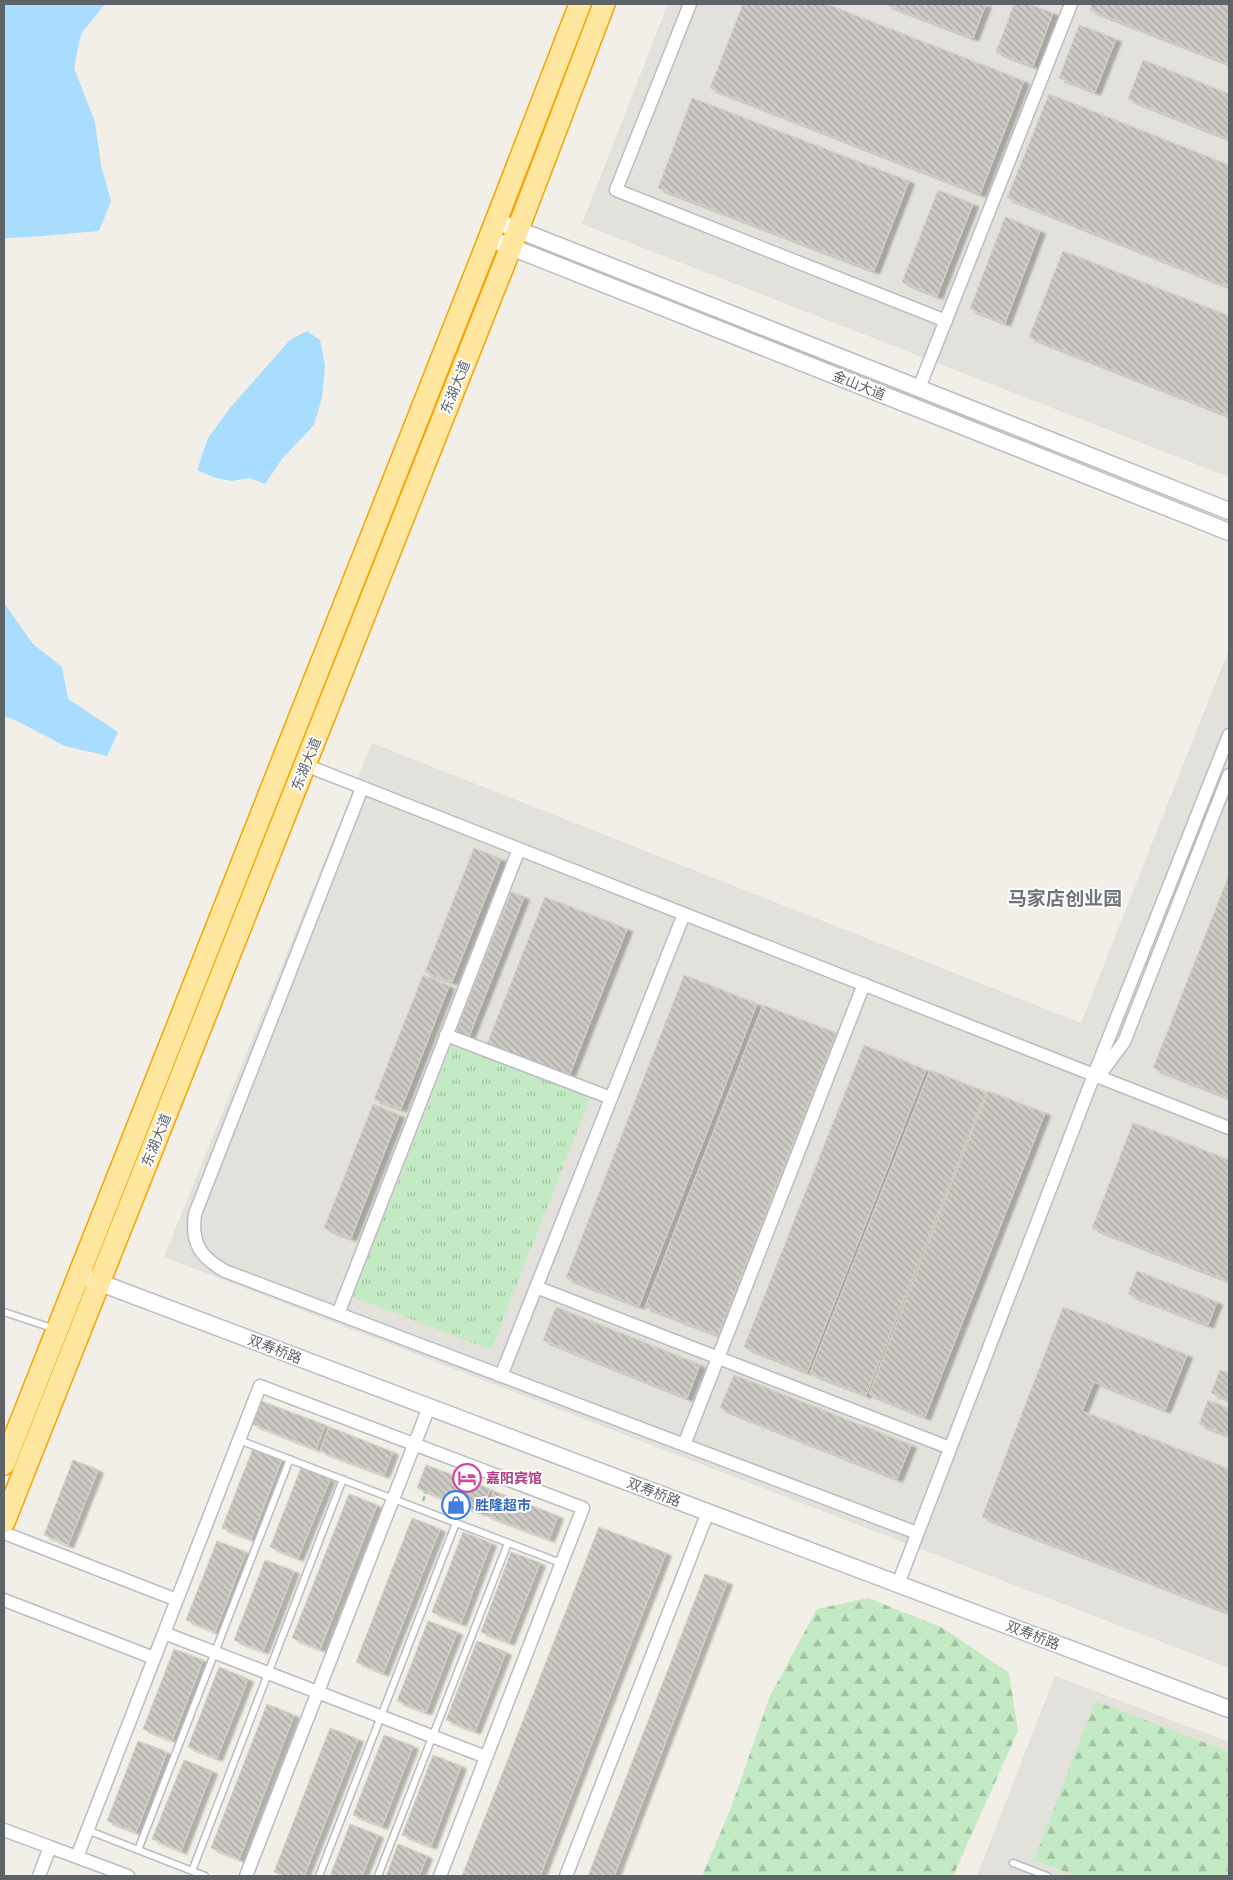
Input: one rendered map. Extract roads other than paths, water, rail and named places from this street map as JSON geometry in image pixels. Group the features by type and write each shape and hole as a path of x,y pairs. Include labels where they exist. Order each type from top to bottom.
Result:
{"highway":[{"name":"东湖大道","path":"4,1464 493,230 580,4"},
{"name":"东湖大道","path":"4,1522 514,238 604,4"}],"street":[{"path":"690,4 616,190 946,321"},
{"path":"919,388 1071,4"},
{"name":"金山大道","path":"493,230 919,388 1229,511"},
{"name":"金山大道","path":"514,238 1229,532"},
{"path":"898,1584 1229,735"},
{"path":"305,765 1229,1128"},
{"path":"1096,1076 1124,1042 1229,776"},
{"path":"362,788 195,1214 193,1230 198,1248 211,1264 218,1268 917,1532"},
{"path":"338,1314 519,849"},
{"path":"501,1376 684,914"},
{"path":"684,1445 864,984"},
{"path":"446,1035 611,1098"},
{"name":"双寿桥路","path":"78,1275 1229,1709"},
{"path":"536,1288 950,1448"},
{"path":"77,1857 260,1386 583,1508 440,1876"},
{"path":"246,1876 429,1407"},
{"path":"566,1876 708,1512"},
{"path":"4,1533 177,1600"},
{"path":"4,1600 154,1658"},
{"path":"164,1633 486,1757"},
{"path":"4,1830 128,1876"},
{"path":"39,1876 50,1847"}],"lane":[{"path":"4,1312 56,1330"},
{"path":"239,1440 561,1563"},
{"path":"138,1850 290,1459"},
{"path":"192,1871 342,1479"},
{"path":"319,1876 456,1523"},
{"path":"378,1876 508,1543"},
{"path":"87,1830 205,1876"},
{"path":"1013,1863 1047,1876"}],"water":[{"path":"4,4 105,4 81,34 74,68 95,122 101,165 111,201 99,231 4,238"},
{"path":"307,331 320,340 325,366 322,398 314,425 282,459 265,484 250,478 231,481 213,477 197,470 208,438 230,408 290,340"},
{"path":"4,603 33,644 62,667 68,699 118,732 107,756 65,746 4,716"}],"place":[{"name":"嘉阳宾馆","path":"467,1478"},
{"name":"胜隆超市","path":"456,1505"}],"district":[{"name":"马家店创业园","path":"1065,898"}]}
